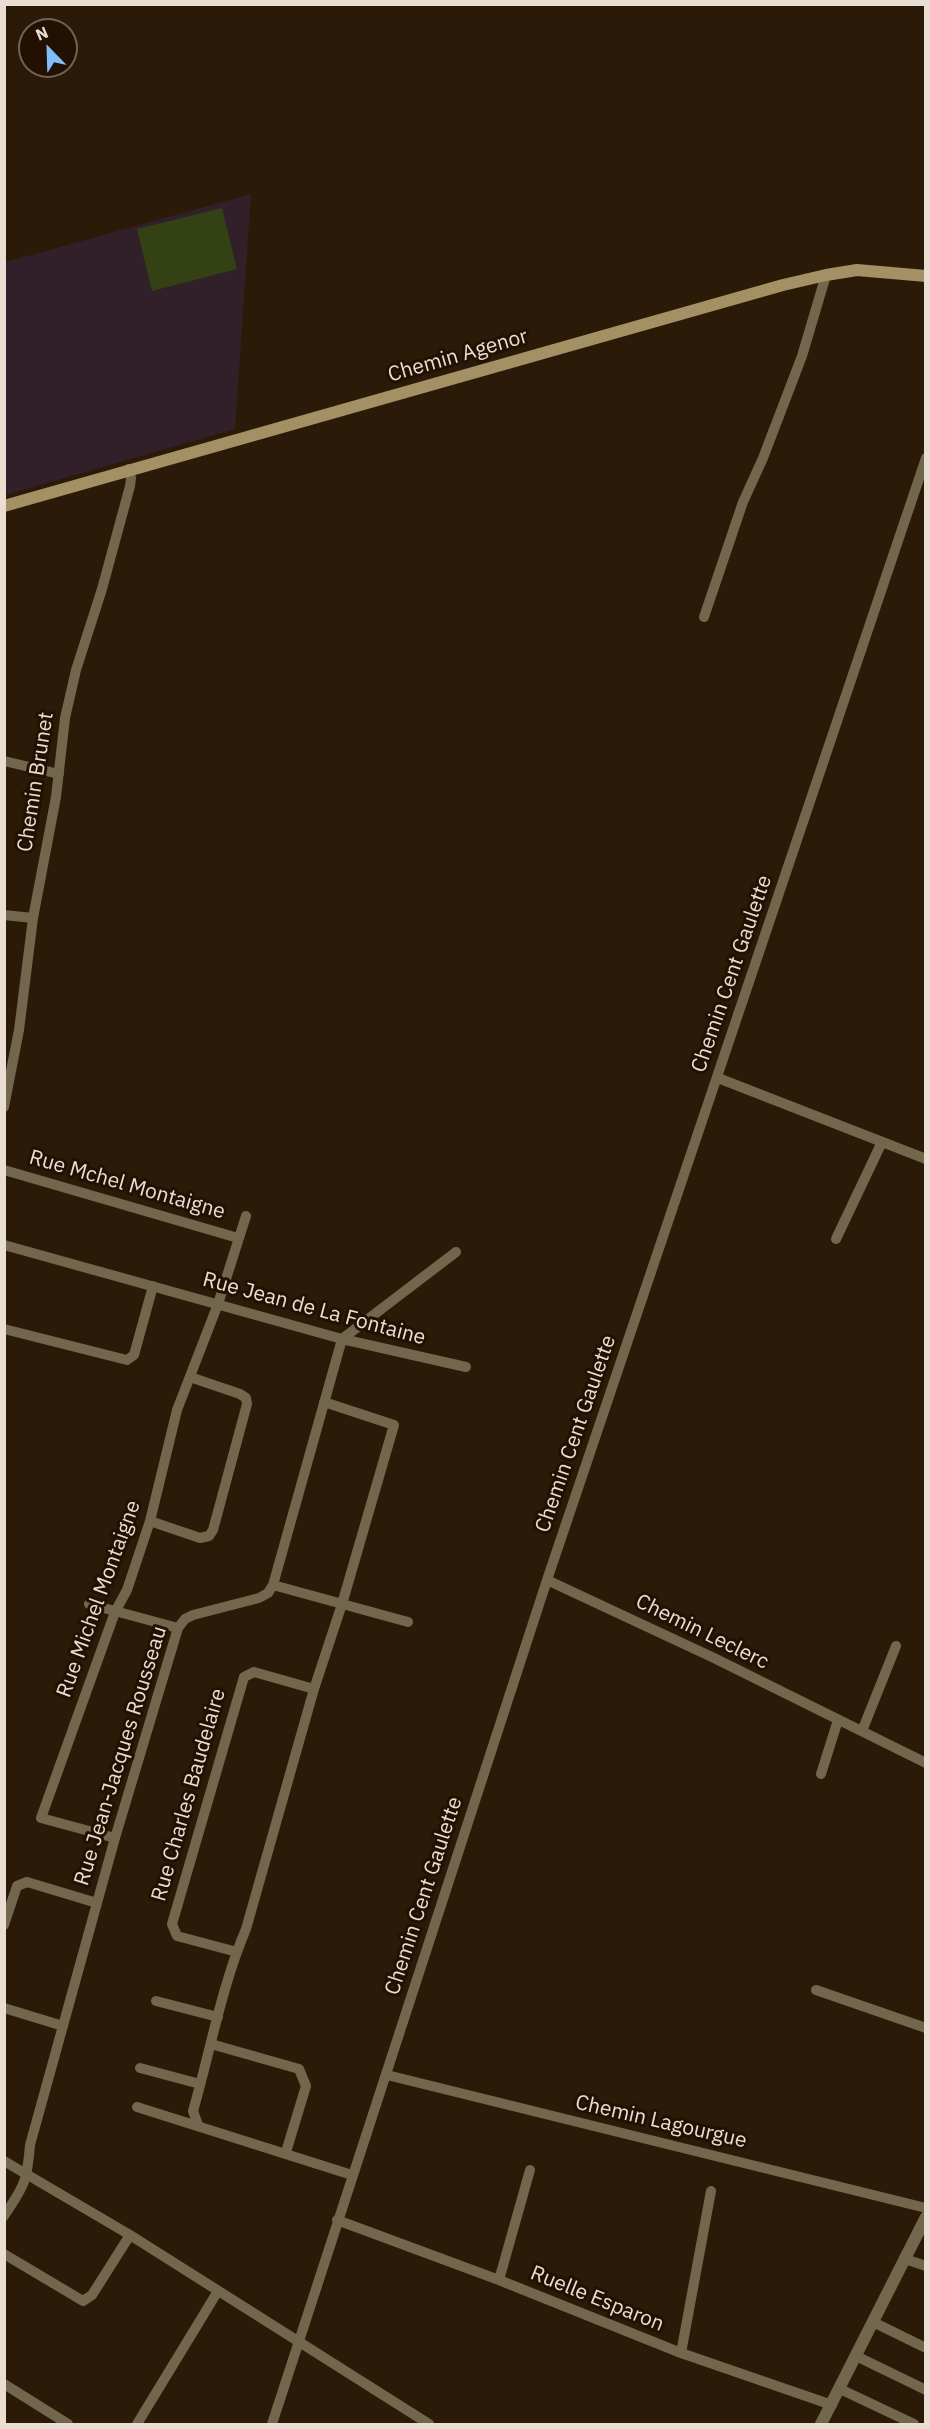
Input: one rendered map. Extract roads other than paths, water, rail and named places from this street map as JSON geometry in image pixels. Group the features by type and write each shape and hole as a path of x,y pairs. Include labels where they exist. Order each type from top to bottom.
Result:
{"main road":[{"name":"Chemin Agenor","path":"4,506 826,274 857,270 926,276"}],"street":[{"path":"704,617 743,502 764,458 802,356 826,274"},
{"name":"Chemin Cent Gaulette","path":"272,2424 547,1580 926,458"},
{"name":"Chemin Brunet","path":"4,1107 19,1030 33,918 59,774 65,718 76,670 102,589 130,486 129,469"},
{"path":"4,760 59,774"},
{"path":"4,915 33,918"},
{"path":"718,1078 926,1159"},
{"path":"836,1239 882,1142"},
{"name":"Rue Mchel Montaigne","path":"4,1170 238,1238"},
{"name":"Rue Michel Montaigne","path":"115,1838 41,1818 115,1612 128,1590 150,1521 177,1410 218,1304 246,1216"},
{"name":"Rue Jean de La Fontaine","path":"4,1245 342,1339 466,1367"},
{"path":"408,1622 273,1585 342,1339 456,1252"},
{"path":"4,1329 127,1360 134,1355 153,1286"},
{"path":"150,1521 200,1538 209,1536 213,1530 247,1404 246,1398 190,1377"},
{"path":"198,2125 193,2111 237,1952 246,1929 314,1689 342,1604 394,1425 324,1402"},
{"name":"Chemin Leclerc","path":"547,1580 714,1658 926,1763"},
{"name":"Rue Jean-Jacques Rousseau","path":"27,2175 30,2145 97,1902 178,1628 194,1615 259,1599 268,1593 273,1585"},
{"path":"88,1604 178,1628"},
{"path":"862,1731 896,1646"},
{"name":"Rue Charles Baudelaire","path":"237,1952 177,1936 172,1924 244,1677 254,1671 314,1689"},
{"path":"821,1774 838,1720"},
{"path":"4,1925 17,1886 27,1882 97,1902"},
{"path":"816,1990 926,2028"},
{"path":"156,2001 219,2018"},
{"path":"4,2008 63,2026"},
{"path":"212,2044 257,2059 299,2069 306,2085 286,2152"},
{"path":"140,2068 200,2085"},
{"name":"Chemin Lagourgue","path":"387,2075 740,2160 926,2208"},
{"path":"137,2107 286,2152 352,2175"},
{"path":"4,2161 130,2235 429,2424"},
{"name":"Ruelle Esparon","path":"498,2280 530,2170"},
{"path":"4,2216 23,2188 27,2175"},
{"name":"Ruelle Esparon","path":"681,2353 711,2191"},
{"path":"825,2423 926,2217"},
{"name":"Ruelle Esparon","path":"337,2220 498,2280 681,2353 832,2405"},
{"path":"4,2254 83,2301 92,2295 130,2235"},
{"path":"905,2259 926,2266"},
{"path":"137,2424 218,2290"},
{"path":"873,2322 926,2348"},
{"path":"856,2356 926,2390"},
{"path":"4,2384 68,2424"},
{"path":"840,2389 914,2424"}]}
